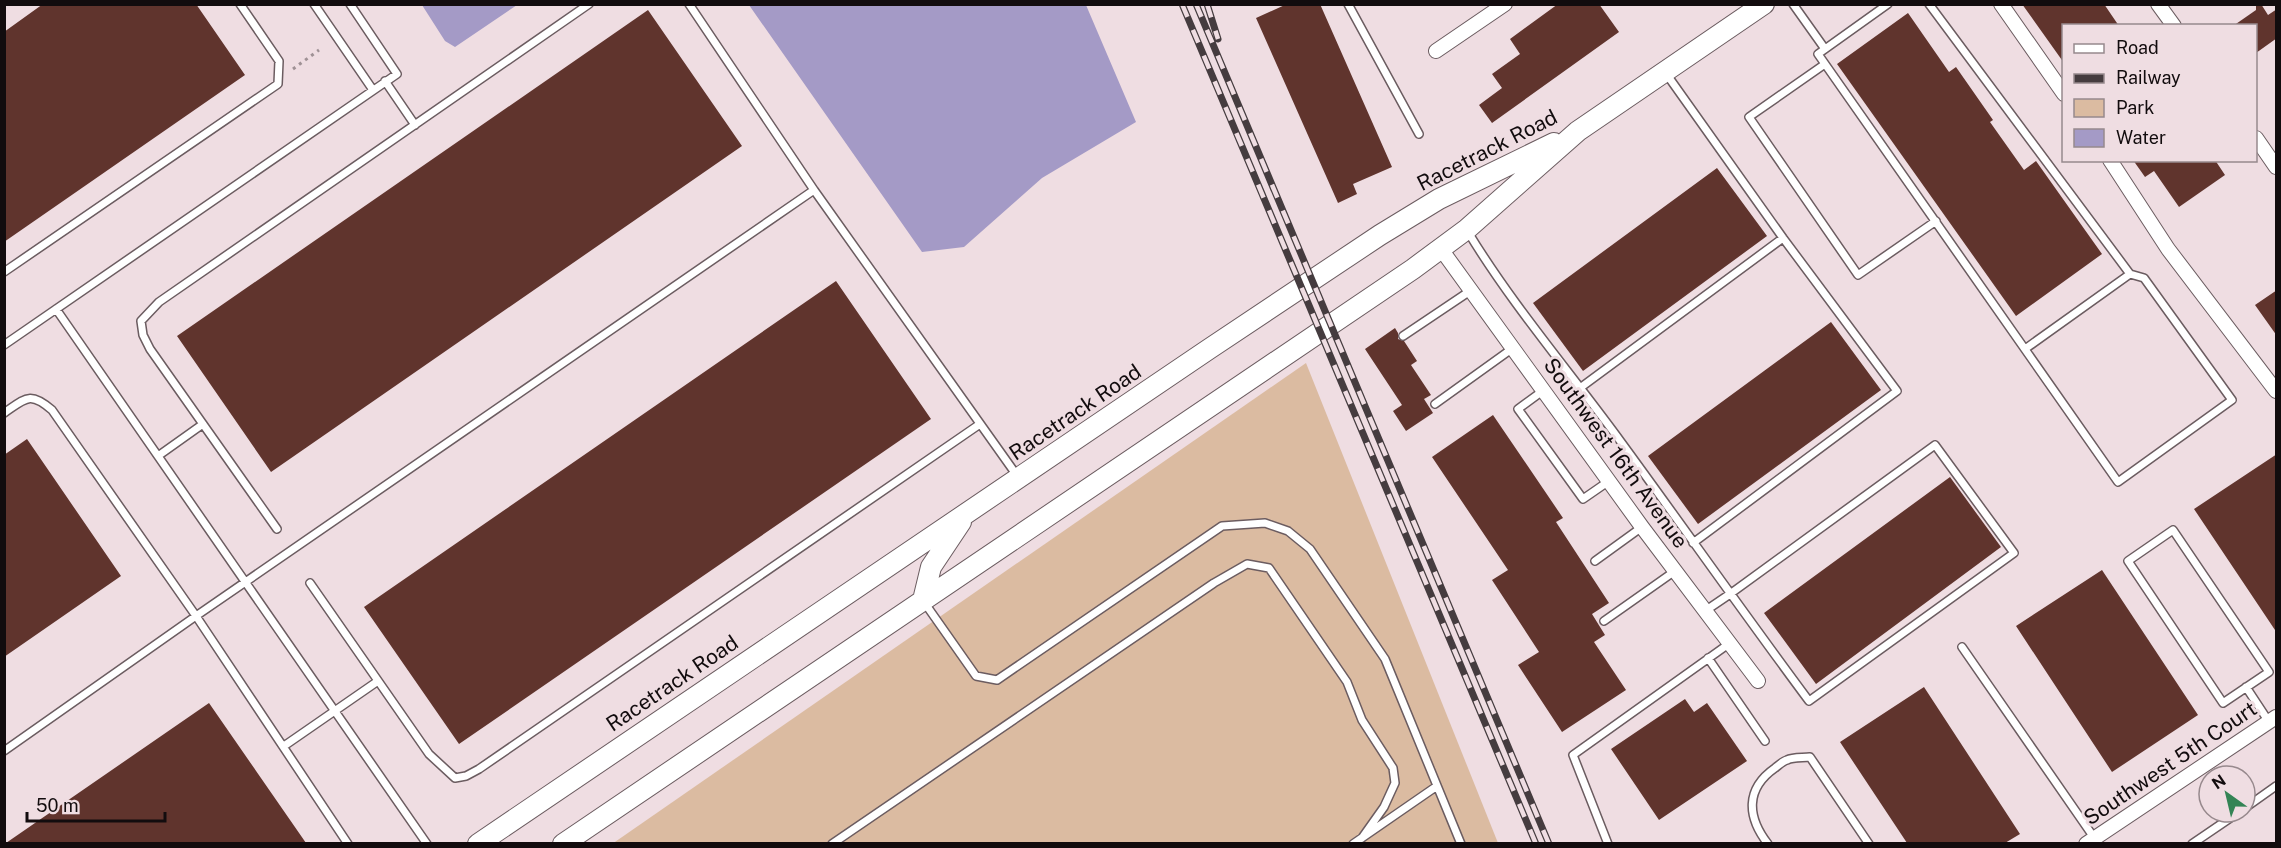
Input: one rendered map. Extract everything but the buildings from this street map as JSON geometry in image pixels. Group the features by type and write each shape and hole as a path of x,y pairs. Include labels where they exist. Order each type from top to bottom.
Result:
{"street":[{"path":"1436,51 1505,4"},
{"path":"1578,131 1764,4"},
{"path":"2001,4 2062,91"},
{"path":"2158,4 2173,24"},
{"name":"Racetrack Road","path":"563,843 1441,249 1467,229 1578,131"},
{"name":"Racetrack Road","path":"478,843 1408,217 1439,199 1578,131"},
{"path":"2257,139 2277,167"},
{"path":"2111,162 2168,249 2277,392"},
{"name":"Southwest 16th Avenue","path":"1441,249 1642,527 1758,681"},
{"path":"923,600 931,567 965,515"},
{"name":"Southwest 5th Court","path":"2093,842 2273,719"}],"lane":[{"path":"4,272 278,84 279,62 240,4"},
{"path":"314,4 374,90"},
{"path":"4,345 397,74 350,4"},
{"path":"277,529 150,349 143,334 141,321 159,302 589,4"},
{"path":"689,4 814,190 1019,479"},
{"path":"1348,4 1419,134"},
{"path":"1793,4 1825,49"},
{"path":"1888,4 1818,54 2118,482 2232,400 2145,278 2130,274 1929,4"},
{"path":"1825,64 1749,117 1858,275 1936,221"},
{"path":"1665,72 1897,391 1693,543"},
{"path":"385,81 415,125"},
{"path":"4,751 814,190"},
{"path":"1467,229 1491,268 1580,388 1730,594 1809,701 2014,553 1935,445 1730,594 1705,611"},
{"path":"1580,388 1784,238"},
{"path":"2025,349 2130,274"},
{"path":"1403,336 1470,291"},
{"path":"56,309 428,843"},
{"path":"1435,404 1514,348"},
{"path":"1544,390 1518,409 1583,499 1609,481"},
{"path":"4,412 26,398 38,398 52,410 196,616 348,843"},
{"path":"158,456 203,424"},
{"path":"310,583 429,754 455,778 466,776 980,424"},
{"path":"923,600 976,676 997,680 1222,526 1265,523 1288,531 1310,549 1385,659 1461,843"},
{"path":"1595,561 1642,527"},
{"path":"2173,530 2269,672 2246,687 2223,703 2128,561 2173,530"},
{"path":"832,843 1214,584 1247,564 1269,568 1347,682 1362,720 1393,768 1395,783 1384,807 1362,838"},
{"path":"1604,621 1675,571"},
{"path":"1608,843 1573,755 1730,643"},
{"path":"1962,647 2093,842"},
{"path":"1708,658 1765,741"},
{"path":"284,746 378,681"},
{"path":"2246,687 2273,719"},
{"path":"1768,843 1758,830 1752,815 1753,795 1766,774 1787,760 1810,757 1869,843"},
{"path":"1353,843 1437,786"},
{"path":"2257,800 2277,786"},
{"path":"2192,843 2221,824"}],"path":[{"path":"293,69 319,50"}],"green space":[{"path":"1306,363 1498,843 612,844"}],"water":[{"path":"422,5 517,5 455,47 445,41"},
{"path":"749,5 1086,5 1136,122 1042,178 964,247 922,252"}],"railway":[{"path":"1182,4 1536,844"},
{"path":"1196,4 1549,844"},
{"path":"1207,4 1218,39"}]}
